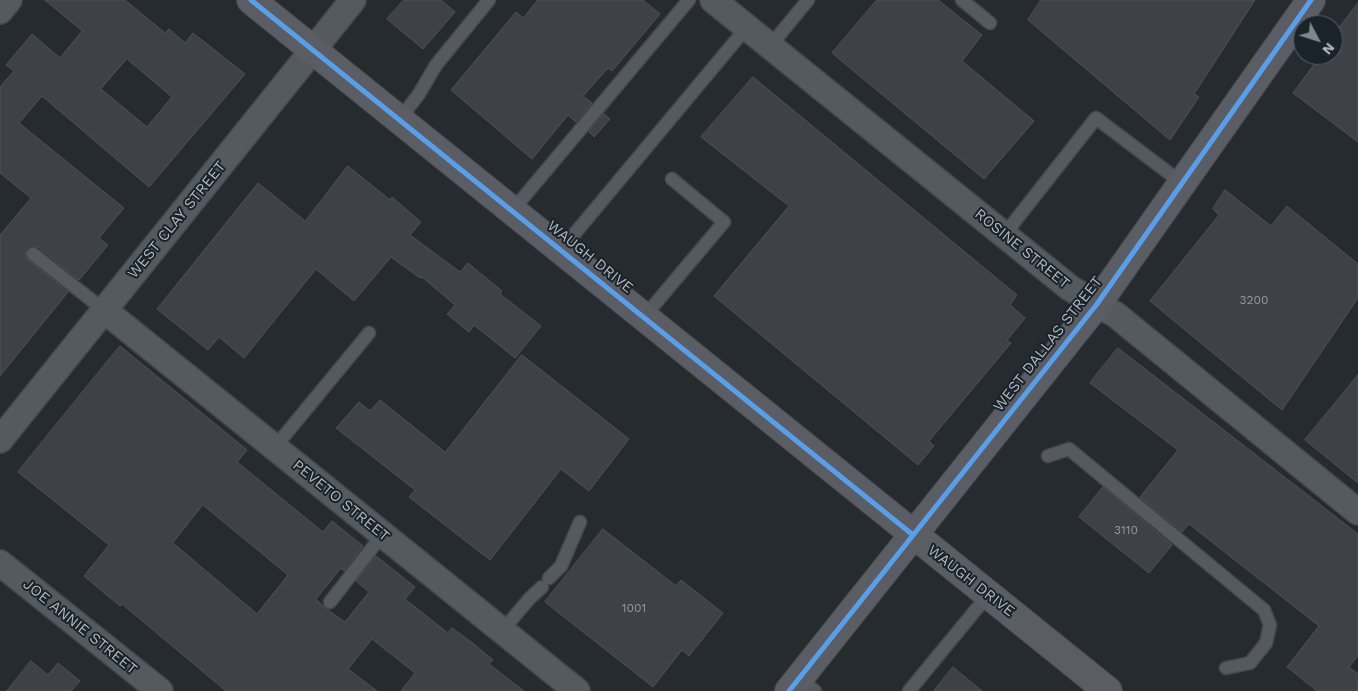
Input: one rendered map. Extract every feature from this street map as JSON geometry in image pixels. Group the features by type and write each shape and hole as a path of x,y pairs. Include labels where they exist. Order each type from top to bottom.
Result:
{"main road":[{"name":"WAUGH DRIVE","path":"251,0 1108,691"},
{"name":"WEST DALLAS STREET","path":"801,686 913,535 1097,304 1310,0"}],"street":[{"path":"0,11 9,0"},
{"name":"WEST CLAY STREET","path":"0,440 353,0"},
{"name":"ROSINE STREET","path":"713,0 1070,288 1116,315 1358,512"},
{"name":"PEVETO STREET","path":"104,310 577,691"},
{"name":"JOE ANNIE STREET","path":"0,563 160,691"}],"lane":[{"path":"399,120 419,94 436,65 489,0"},
{"path":"512,211 689,0"},
{"path":"771,46 808,0"},
{"path":"962,0 990,23"},
{"path":"561,250 747,27"},
{"path":"1004,235 1096,118 1182,183"},
{"path":"644,317 724,222 672,179"},
{"path":"34,254 104,310"},
{"path":"275,447 369,332"},
{"path":"1048,456 1069,449 1264,610 1270,625 1266,643 1250,663 1226,668"},
{"path":"502,631 529,599 561,566 580,522"},
{"path":"330,602 383,534"},
{"path":"909,691 988,595"}],"building":[{"path":"45,0 125,0 165,33 169,29 185,43 193,33 245,74 149,187 42,96 19,123 124,208 99,238 108,245 79,280 38,247 30,246 26,249 25,257 68,292 0,376 0,235 31,198 0,173 0,87 14,71 6,65 32,34 60,58 82,31","holes":["127,59 172,97 147,127 101,89"]},
{"path":"404,0 441,0 455,12 423,49 387,19"},
{"path":"538,0 643,0 660,14 612,71 608,68 583,96 592,103 576,122 568,115 532,159 451,90 516,12 523,18"},
{"path":"877,0 938,0 982,35 962,61 1034,121 984,179 832,53"},
{"path":"1041,0 1255,0 1194,94 1199,97 1170,140 1028,20"},
{"path":"1358,3 1358,142 1293,93 1314,65 1343,65 1343,23"},
{"path":"753,77 1017,295 1010,305 1025,318 1007,340 1011,343 929,441 934,446 918,465 714,296 789,206 701,137"},
{"path":"604,114 610,119 594,137 589,132"},
{"path":"348,166 390,200 392,197 421,222 410,235 460,272 468,263 502,291 500,294 541,326 515,358 474,325 469,332 447,314 455,305 422,277 420,278 391,257 354,301 316,269 244,358 219,337 208,350 157,309 258,183 305,221"},
{"path":"1225,190 1271,226 1287,206 1358,264 1358,298 1282,410 1150,301 1219,215 1213,209"},
{"path":"120,346 247,450 237,462 323,532 332,521 363,546 344,571 341,568 316,599 325,608 345,622 369,592 356,581 376,556 415,587 405,599 448,633 452,628 474,644 493,660 489,664 524,691 401,691 415,673 372,639 348,669 377,691 226,691 122,604 120,606 84,576 109,545 18,472","holes":["203,505 288,575 257,614 173,543"]},
{"path":"1118,348 1358,534 1358,656 1349,667 1358,674 1358,691 1317,691 1287,667 1319,626 1189,524 1182,532 1140,497 1178,450 1090,383"},
{"path":"522,355 629,439 589,491 561,469 490,560 409,497 415,490 336,428 359,402 370,411 380,400 445,452"},
{"path":"1358,375 1358,483 1305,440"},
{"path":"1103,487 1172,545 1149,573 1079,517"},
{"path":"603,529 676,586 681,580 723,613 689,656 682,650 653,687 545,602"},
{"path":"31,661 48,675 58,663 80,681 71,691 7,691"},
{"path":"953,667 982,691 934,691"}],"cycle path":[{"path":"251,0 913,535"},
{"path":"789,691 1097,304 1311,0"}]}
